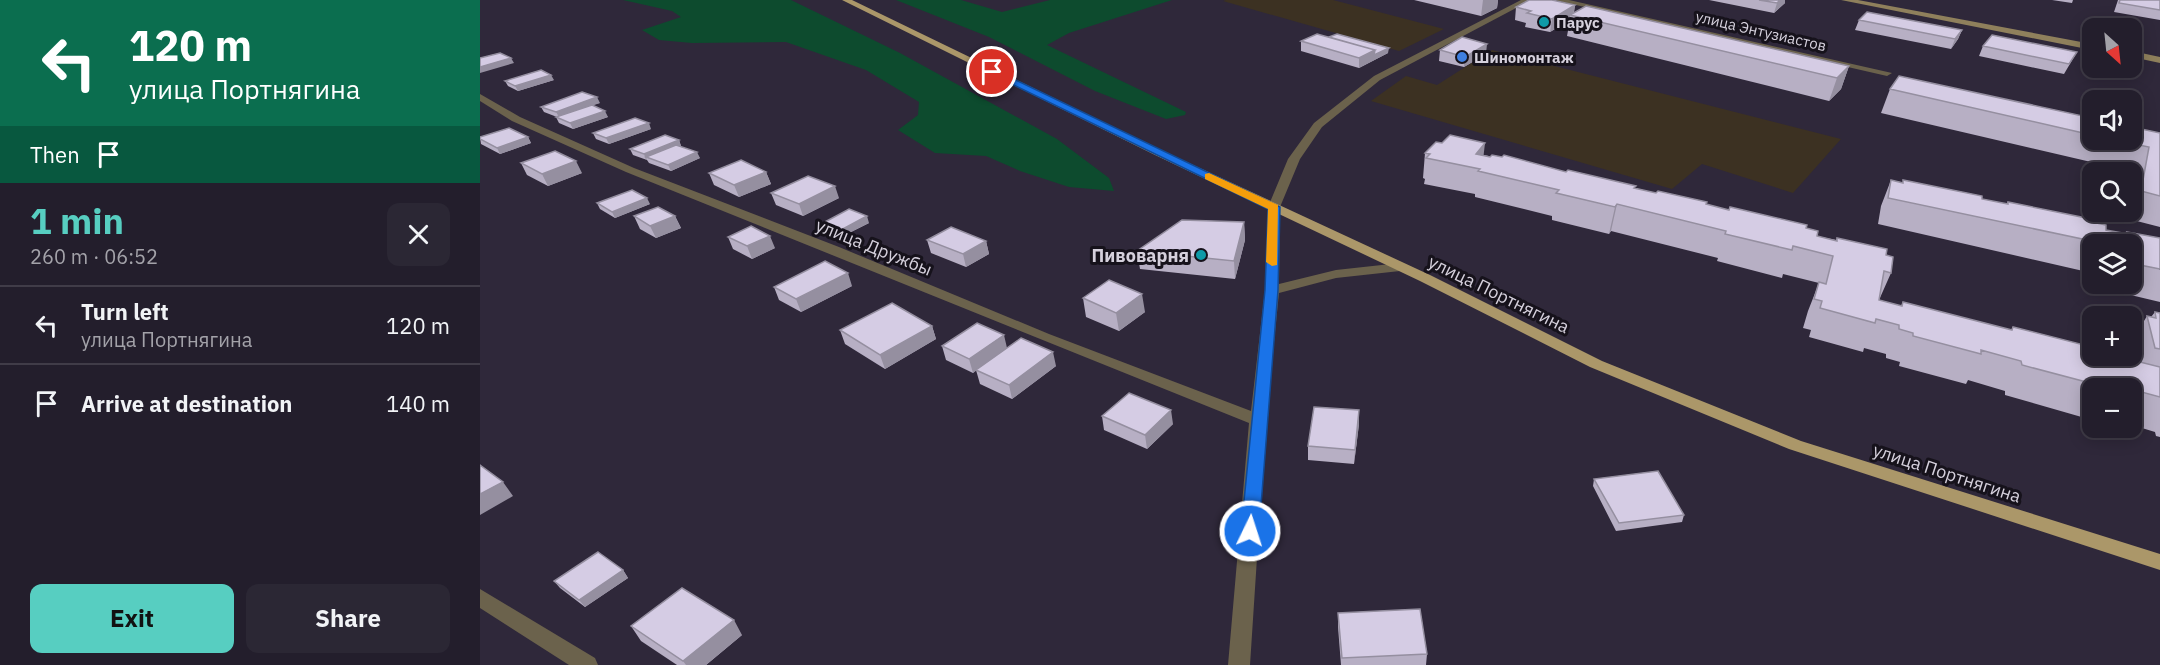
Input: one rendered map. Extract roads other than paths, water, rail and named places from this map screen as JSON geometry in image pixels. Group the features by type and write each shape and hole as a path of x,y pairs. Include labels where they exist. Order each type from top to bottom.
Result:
{"main road":[{"name":"улица Портнягина","path":"846,0 1596,364 1795,445 2160,562"}],"street":[{"path":"1239,665 1258,420 1272,290 1274,207 1294,159 1318,125 1377,78 1527,0"},
{"name":"улица Энтузиастов","path":"1558,0 1887,73"},
{"path":"1845,0 2082,45"},
{"path":"2142,56 2160,60"},
{"name":"улица Дружбы","path":"480,98 516,119 630,170 834,250 1044,337 1258,420"},
{"path":"1272,290 1336,274 1400,267"},
{"path":"480,597 587,665"}],"place":[{"name":"Парус","path":"1544,22"},
{"name":"Шиномонтаж","path":"1462,57"},
{"name":"Пивоварня","path":"1201,255"}]}
